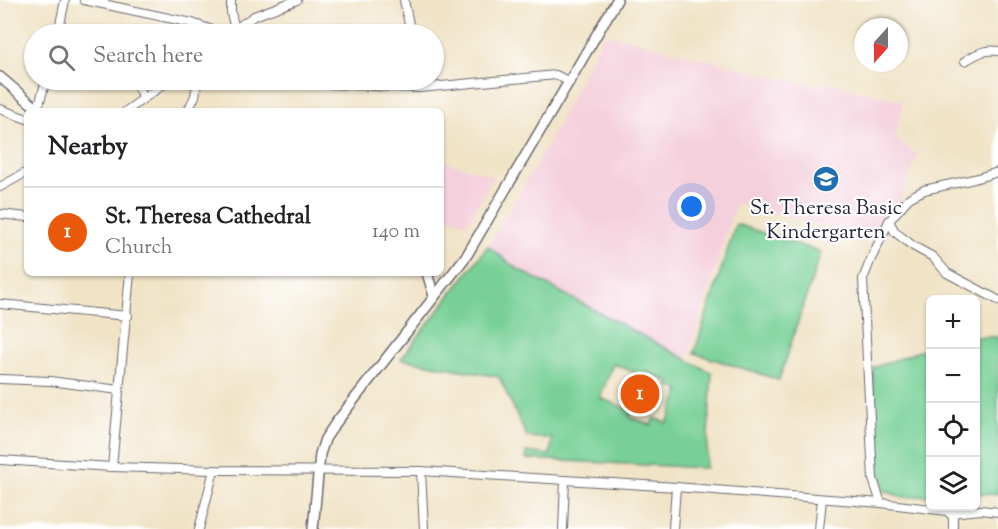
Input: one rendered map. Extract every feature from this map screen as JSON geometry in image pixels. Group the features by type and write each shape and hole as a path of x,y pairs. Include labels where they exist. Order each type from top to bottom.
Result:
{"street":[{"path":"60,24 65,0"},
{"path":"84,0 196,24"},
{"path":"230,24 231,0"},
{"path":"242,24 254,16 297,0"},
{"path":"404,0 408,24"},
{"path":"313,529 320,454 325,439 335,423 467,255 570,82 614,2"},
{"path":"966,61 975,54 991,50 998,51"},
{"path":"444,82 556,75 570,82"},
{"path":"0,77 36,108"},
{"path":"39,108 43,90"},
{"path":"140,90 143,97"},
{"path":"130,108 154,90"},
{"path":"189,108 196,90"},
{"path":"0,109 24,118"},
{"path":"881,503 872,468 863,279 889,221 902,203 916,194 998,172"},
{"path":"0,187 24,174"},
{"path":"0,214 24,217"},
{"path":"889,221 895,232 913,246 933,257 947,273 998,300"},
{"path":"112,467 128,316 130,276"},
{"path":"428,276 434,296"},
{"path":"0,304 128,316"},
{"path":"0,379 50,381 119,390"},
{"path":"0,459 112,467 214,470 422,471 881,503 950,513 981,510 998,512"},
{"path":"199,529 214,470"},
{"path":"422,471 424,529"},
{"path":"563,529 565,480"},
{"path":"673,529 676,487"},
{"path":"819,529 822,500"},
{"path":"950,513 953,517 953,529"}],"shaded area":[{"path":"604,33 778,78 823,87 826,82 903,101 895,138 918,155 884,242 736,203 687,359 516,268 488,246 547,146"},
{"path":"444,162 494,176 467,224 447,216 444,244"}],"green space":[{"path":"736,224 821,252 779,380 694,353"},
{"path":"488,246 516,268 712,373 706,468 526,459 526,452 550,455 552,439 527,437 499,377 401,359","holes":["613,364 645,376 647,372 670,382 669,386 680,390 667,423 654,418 651,425 630,417 632,411 600,398"]},
{"path":"980,337 998,337 998,495 980,493"},
{"path":"926,348 926,496 901,497 883,490 875,451 873,368"}],"place":[{"name":"St. Theresa Basic Kindergarten","path":"826,179"},
{"name":"St. Theresa Cathedral","path":"640,394"}]}
